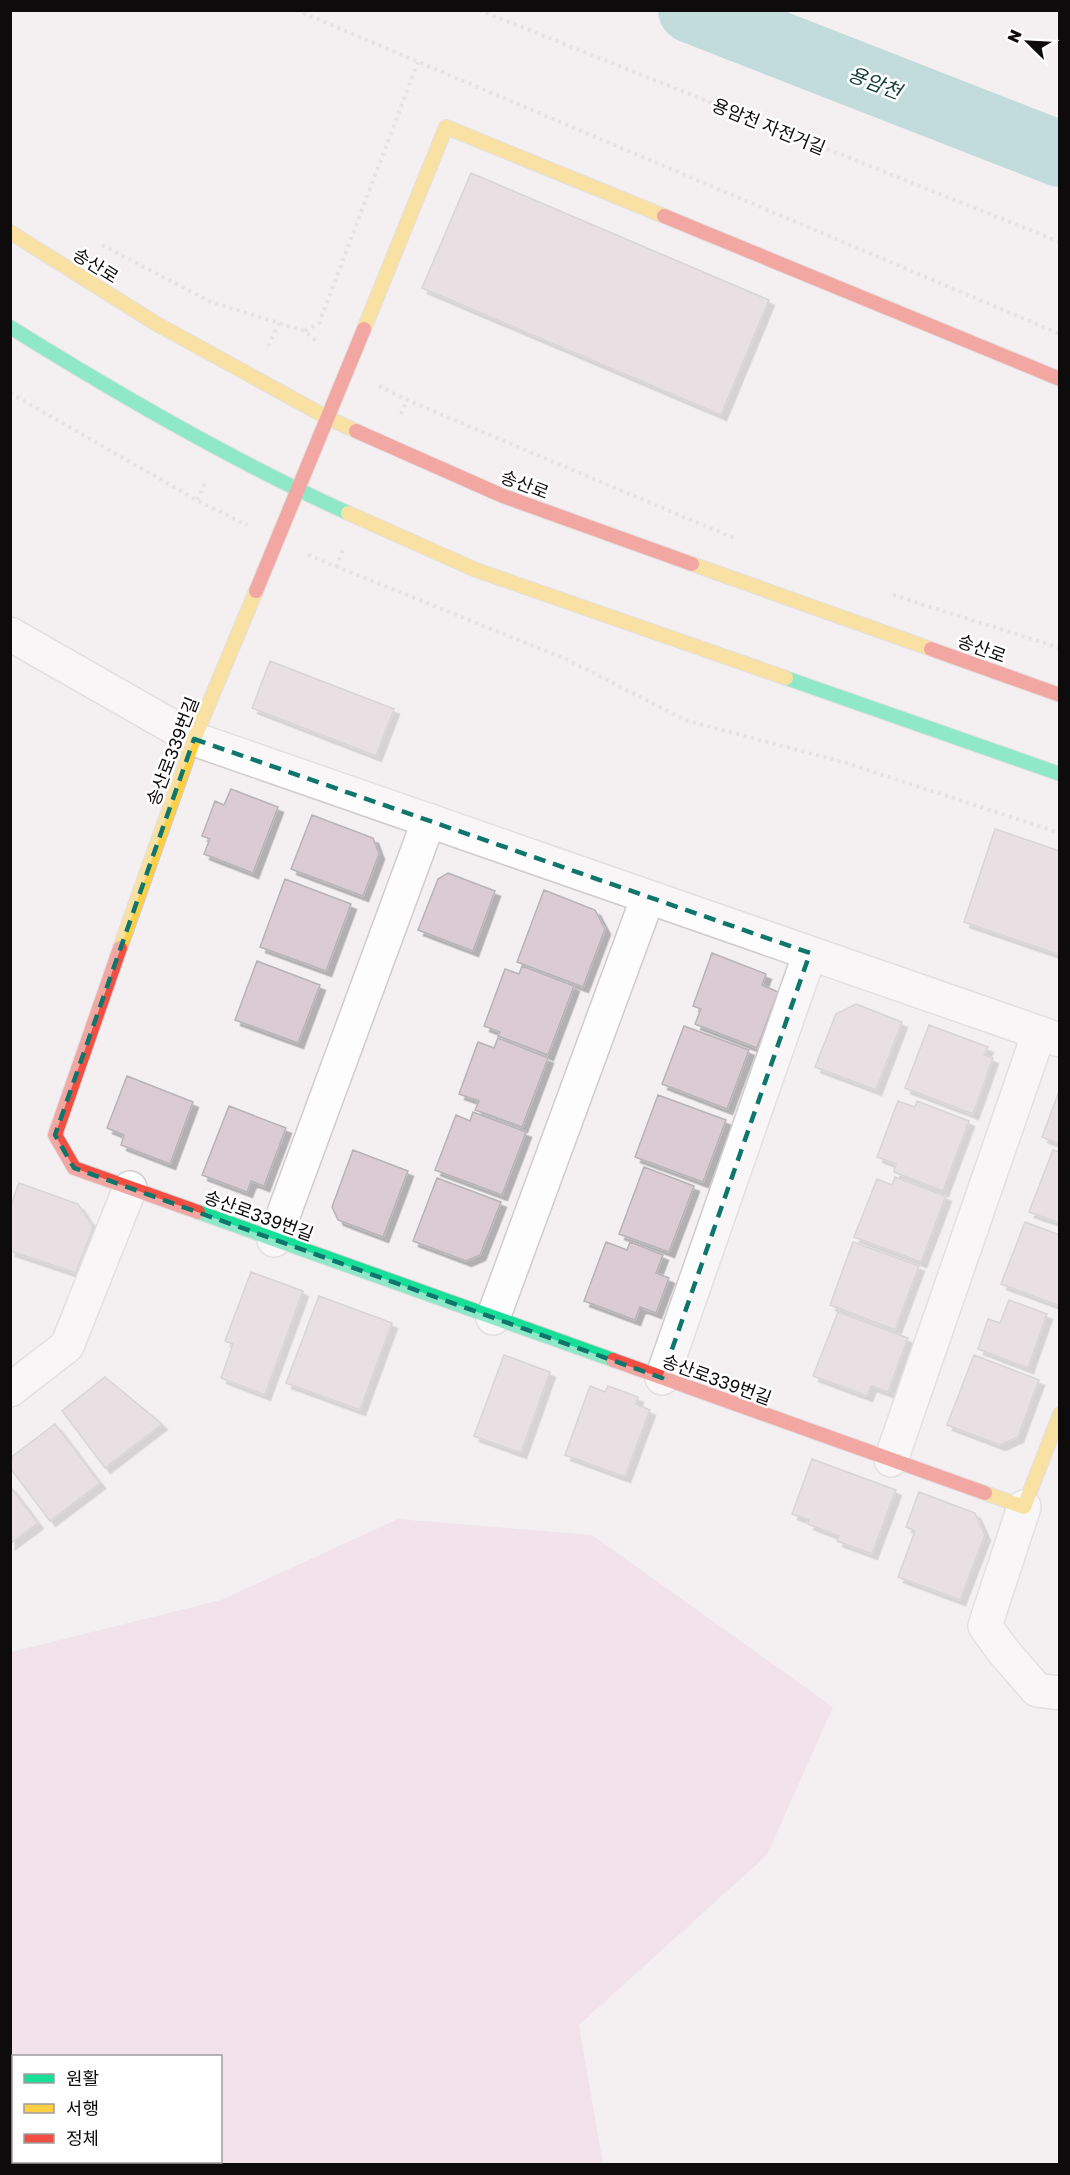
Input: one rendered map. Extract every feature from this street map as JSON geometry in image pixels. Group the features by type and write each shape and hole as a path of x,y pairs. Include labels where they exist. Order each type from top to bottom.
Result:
{"street":[{"name":"송산로339번길","path":"1024,1508 74,1168 55,1136 194,739 348,370 446,127 1059,379"},
{"name":"송산로","path":"10,232 155,323 328,418 503,496 1059,695"},
{"path":"10,327 113,391 298,490 476,570 1059,774"},
{"path":"10,634 194,739 1049,1037 891,1460"},
{"path":"274,1239 429,820"},
{"path":"493,1318 648,897"},
{"path":"662,1378 810,953"},
{"path":"10,1390 68,1346 130,1188"},
{"path":"1059,1414 1024,1508 985,1626 1037,1690 1059,1693"}],"path":[{"name":"용암천 자전거길","path":"479,10 1059,242"},
{"path":"300,11 1059,334"},
{"path":"305,331 319,323 418,62"},
{"path":"95,241 211,302 305,331 348,370 407,400 738,540"},
{"path":"10,393 200,502 278,540 320,560 568,660 685,720 846,763 1059,833"},
{"path":"882,591 1059,648"}],"highlighted area":[{"path":"194,739 810,953 662,1378 74,1168 55,1135"}],"shaded area":[{"path":"398,1519 592,1535 833,1707 767,1855 579,2025 603,2164 11,2164 11,1652 221,1600"}],"building":[{"path":"471,173 769,300 721,415 422,288"},
{"path":"270,661 394,709 376,756 252,708"},
{"path":"231,789 278,807 253,873 204,854 210,839 202,836 215,801 224,805"},
{"path":"312,815 373,838 379,854 363,896 291,869"},
{"path":"995,829 1060,851 1060,955 964,922"},
{"path":"448,873 495,891 473,951 418,930 438,879"},
{"path":"285,879 351,904 326,971 260,947"},
{"path":"544,890 595,910 605,929 583,987 517,962"},
{"path":"712,953 766,974 762,985 778,992 757,1048 695,1024 701,1009 693,1006"},
{"path":"257,961 320,985 298,1043 235,1020"},
{"path":"522,966 574,986 548,1055 498,1036 500,1032 484,1026 505,969 519,974"},
{"path":"856,1004 902,1022 876,1090 815,1067 836,1014"},
{"path":"929,1025 988,1047 984,1055 993,1058 973,1114 905,1088"},
{"path":"684,1026 749,1050 727,1109 662,1084"},
{"path":"498,1038 548,1058 522,1127 475,1110 479,1101 459,1094 478,1042 494,1048"},
{"path":"127,1076 193,1102 170,1164 121,1145 124,1135 107,1128"},
{"path":"1060,1089 1060,1144 1042,1137"},
{"path":"658,1095 726,1120 703,1182 635,1157"},
{"path":"898,1101 915,1107 917,1101 969,1121 943,1191 894,1172 896,1164 877,1157"},
{"path":"229,1106 286,1128 264,1186 251,1181 247,1192 202,1175"},
{"path":"473,1112 526,1132 502,1195 435,1170 456,1115 470,1121"},
{"path":"353,1150 408,1171 383,1237 338,1220 332,1207"},
{"path":"1053,1150 1060,1152 1060,1223 1029,1212"},
{"path":"644,1167 694,1186 669,1252 619,1234"},
{"path":"895,1177 946,1196 921,1262 854,1237 877,1179 892,1185"},
{"path":"437,1178 501,1202 480,1255 466,1261 413,1241"},
{"path":"19,1183 78,1204 93,1227 76,1273 10,1251 10,1207"},
{"path":"1025,1222 1060,1235 1060,1306 1001,1284"},
{"path":"606,1242 627,1250 630,1242 663,1255 656,1273 669,1278 656,1313 640,1307 635,1320 584,1301"},
{"path":"853,1242 919,1266 895,1330 830,1305"},
{"path":"251,1272 303,1291 265,1395 221,1378 233,1344 225,1341"},
{"path":"319,1296 392,1323 360,1410 286,1383"},
{"path":"1009,1300 1047,1314 1028,1368 978,1349 988,1319 1000,1323"},
{"path":"838,1312 908,1338 888,1392 871,1386 867,1396 813,1376"},
{"path":"504,1355 550,1372 521,1453 474,1436"},
{"path":"974,1355 1039,1380 1018,1437 1000,1445 947,1425"},
{"path":"105,1377 162,1424 105,1468 62,1411"},
{"path":"590,1386 605,1392 608,1386 638,1397 636,1404 650,1410 625,1477 565,1455"},
{"path":"55,1424 100,1483 50,1521 10,1468 10,1458"},
{"path":"812,1459 896,1490 872,1554 837,1541 839,1536 808,1524 809,1520 792,1514"},
{"path":"10,1486 38,1523 10,1544"},
{"path":"919,1492 975,1513 985,1535 960,1600 898,1577 915,1531 906,1527"}],"waterway":[{"name":"용암천","path":"691,10 1060,154"}],"traffic: fast":[{"path":"10,327 176,426 304,493 348,513"},
{"path":"786,678 1060,774"},
{"path":"198,1212 613,1360"}],"traffic: slow":[{"path":"364,329 446,127 664,216"},
{"path":"10,232 155,323 328,418 356,431"},
{"path":"348,513 476,570 786,678"},
{"path":"692,564 931,649"},
{"path":"120,948 194,739 256,591"},
{"path":"985,1493 1024,1507 1060,1414"}],"traffic: jam":[{"path":"664,216 1060,379"},
{"path":"256,591 364,329"},
{"path":"356,431 503,496 692,564"},
{"path":"931,649 1060,695"},
{"path":"120,948 55,1135 74,1168 198,1212"},
{"path":"613,1360 985,1493"}]}
